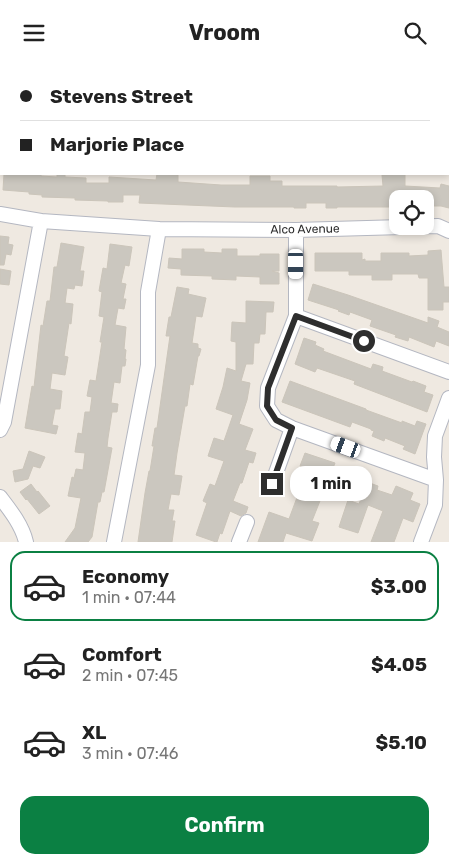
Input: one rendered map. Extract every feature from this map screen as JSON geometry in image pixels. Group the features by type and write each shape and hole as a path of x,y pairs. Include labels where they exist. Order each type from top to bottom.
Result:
{"street":[{"name":"Alco Avenue","path":"0,214 41,221 159,229 296,230 438,226 449,231"},
{"path":"0,430 4,421 41,221"},
{"path":"114,541 148,365 148,292 159,229"},
{"path":"296,230 296,316 268,388 267,406 276,420 292,428 436,480"},
{"path":"296,316 449,372"},
{"path":"421,541 435,505 434,436 449,397"},
{"path":"272,484 292,428"},
{"path":"0,497 12,513 26,541"},
{"path":"240,541 247,521"}],"building":[{"path":"4,175 57,177 57,175 65,175 65,177 86,178 86,183 109,183 109,177 156,180 157,175 178,175 178,182 221,185 250,185 250,176 270,176 270,181 282,181 282,186 337,187 383,186 382,175 405,175 405,186 440,188 441,184 449,186 449,208 434,206 434,190 389,190 389,207 337,208 326,208 326,203 306,203 306,208 294,208 139,203 140,195 123,195 123,202 108,202 42,197 42,195 29,194 29,192 3,190"},
{"path":"0,236 9,237 8,244 13,245 11,255 6,254 4,265 0,265"},
{"path":"61,243 84,247 80,271 84,271 82,286 75,285 74,289 67,288 65,303 73,304 64,356 68,357 65,375 52,373 50,389 62,391 60,409 55,409 52,425 58,426 56,434 25,428 32,386 34,387 41,325 43,326 47,301 50,301 54,267 57,267"},
{"path":"110,244 132,247 129,266 125,265 121,283 126,284 123,299 126,299 124,309 118,308 115,325 126,327 125,366 122,366 120,383 114,382 111,403 118,404 117,412 112,412 107,447 112,448 104,492 102,492 100,502 98,502 92,537 88,542 65,542 75,528 81,498 68,496 72,477 74,478 76,469 83,470 85,453 75,452 78,433 82,434 85,412 90,412 92,397 87,396 90,380 96,381 104,317 99,316 102,292 99,291 103,268 107,269"},
{"path":"182,249 204,249 204,252 222,253 222,249 237,249 237,256 279,254 279,271 272,271 279,273 279,284 260,284 260,277 236,276 236,280 212,279 212,276 181,275 181,269 168,268 169,258 182,259"},
{"path":"441,250 444,287 449,287 449,302 443,302 443,310 428,310 428,278 419,278 418,274 392,274 392,280 372,280 372,275 349,275 349,271 315,271 315,253 362,253 362,260 381,261 381,253 409,253 409,256 428,255 428,251"},
{"path":"0,269 11,271 9,285 0,284"},
{"path":"313,284 428,323 428,317 439,321 437,327 449,332 449,346 436,341 434,347 409,337 408,341 395,337 396,335 370,326 372,320 350,312 349,315 308,300"},
{"path":"177,287 189,289 188,294 206,298 202,317 196,316 192,343 198,344 198,348 201,349 193,385 190,384 177,453 174,475 182,476 179,495 171,494 168,510 174,510 172,521 175,521 172,542 138,542 170,336 166,336"},
{"path":"246,301 274,302 273,312 266,312 265,334 260,334 259,343 254,343 253,364 246,364 241,381 250,383 247,400 239,424 253,429 245,450 256,453 253,463 249,462 233,501 248,507 246,513 241,516 230,511 222,534 220,533 216,542 196,535 207,503 203,501 210,484 215,486 224,461 208,456 214,438 224,441 233,415 216,409 227,368 236,371 236,342 231,341 232,322 246,323"},
{"path":"304,338 316,342 315,345 324,349 323,351 371,369 373,364 383,367 382,371 426,386 424,392 433,395 427,412 354,384 355,381 317,368 315,372 295,364"},
{"path":"290,381 402,423 402,421 415,426 417,421 426,424 415,454 403,449 405,446 385,438 384,441 372,436 374,431 371,429 352,422 350,427 282,402"},
{"path":"29,451 45,457 40,468 33,466 28,479 15,482 13,471 23,469"},
{"path":"305,453 335,463 312,521 319,523 312,541 286,533 283,542 258,542 269,512 289,519 308,468 300,466"},
{"path":"367,482 378,486 377,490 392,495 396,486 413,493 410,500 420,504 413,522 403,518 394,542 371,542 383,511 368,505 358,533 339,527 348,500 359,504"},
{"path":"31,484 50,506 39,514 20,492"}],"route":[{"path":"272,484 292,428 276,420 267,406 268,388 296,316 364,341"}]}
